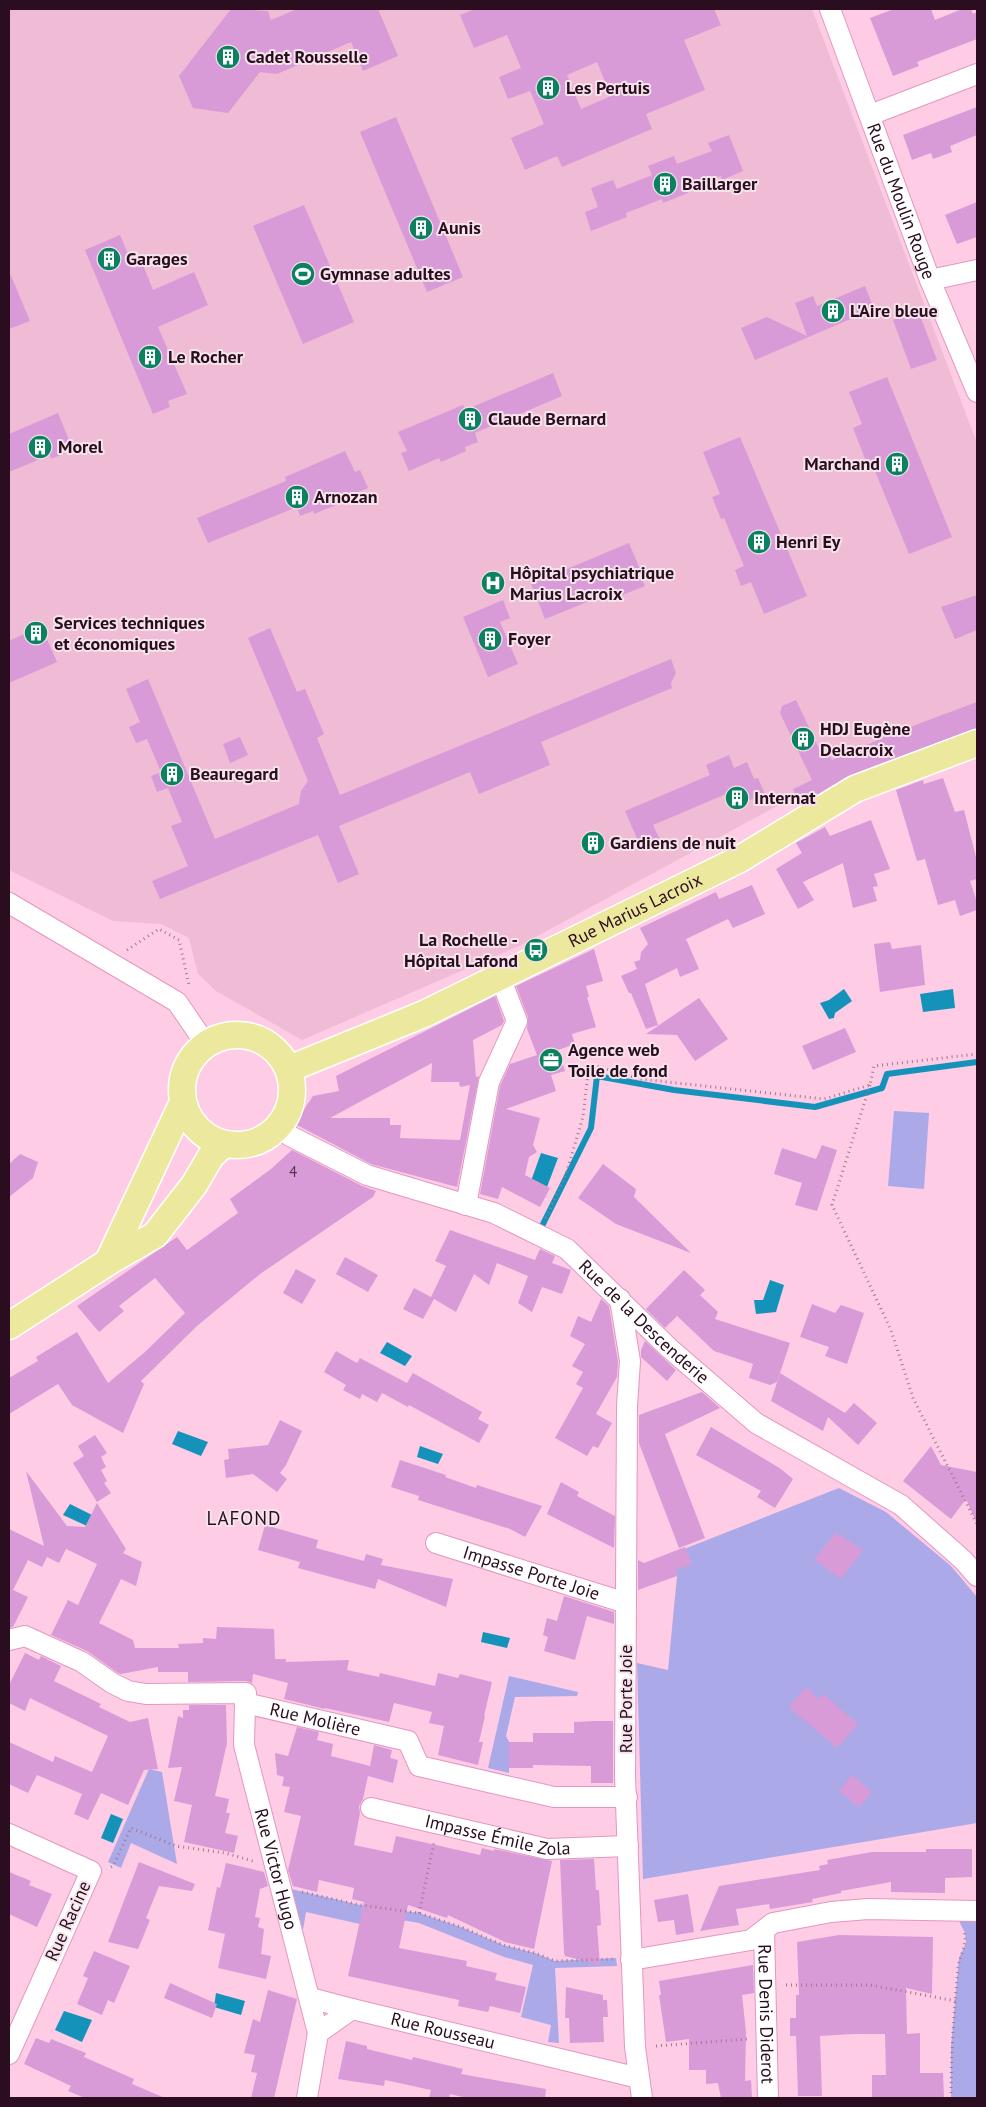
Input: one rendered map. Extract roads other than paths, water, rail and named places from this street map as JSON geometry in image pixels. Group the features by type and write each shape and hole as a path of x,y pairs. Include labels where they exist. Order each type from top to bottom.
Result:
{"main road":[{"name":"Rue Marius Lacroix","path":"289,1070 424,1014 740,860 855,789 977,743"},
{"path":"234,1034 252,1036 268,1043 281,1054 289,1070 293,1084 292,1099 288,1113 280,1125 268,1136 254,1142 239,1145 224,1144 209,1138 197,1129 188,1117 183,1102 181,1086 185,1069 193,1055 206,1043 234,1034"},
{"path":"108,1262 183,1102"},
{"path":"9,1326 108,1262 155,1235 194,1185 211,1156 224,1144"}],"street":[{"name":"Rue du Moulin Rouge","path":"830,9 930,280 977,392"},
{"path":"870,115 977,74"},
{"path":"930,280 977,270"},
{"path":"9,903 177,1002 206,1043"},
{"path":"466,1205 489,1082 517,1022 500,978"},
{"name":"Rue de la Descenderie","path":"280,1125 290,1136 367,1175 494,1213 567,1249 669,1348 756,1423 901,1505 963,1560 977,1576"},
{"name":"Rue Porte Joie","path":"620,1299 630,1361 627,1406 626,1797 635,2047 642,2098"},
{"name":"Impasse Porte Joie","path":"436,1542 626,1603"},
{"name":"Rue Molière","path":"9,1640 24,1636 82,1662 112,1683 128,1691 146,1694 246,1693 245,1703 408,1740 419,1766 554,1797 626,1797"},
{"name":"Rue Victor Hugo","path":"245,1703 244,1745 318,2033"},
{"name":"Impasse Émile Zola","path":"371,1808 547,1849 628,1846"},
{"name":"Rue Racine","path":"9,1834 91,1871 9,2054"},
{"path":"631,1960 752,1940 773,1922 830,1912 868,1909 968,1910"},
{"name":"Rue Denis Diderot","path":"764,1930 768,2098"},
{"name":"Rue Rousseau","path":"310,1998 639,2078"},
{"path":"307,2098 318,2033 352,2009"}],"water":[{"path":"844,989 852,1001 835,1013 834,1018 829,1019 820,1003 829,1000"},
{"path":"953,989 955,1008 923,1012 920,994"},
{"path":"541,1153 558,1158 547,1187 531,1181"},
{"path":"770,1280 784,1285 776,1312 756,1314 754,1300 763,1300"},
{"path":"387,1342 412,1356 405,1366 380,1353"},
{"path":"178,1431 208,1442 201,1456 172,1444"},
{"path":"420,1446 443,1454 438,1464 417,1457"},
{"path":"70,1504 92,1515 87,1526 63,1515"},
{"path":"483,1632 510,1638 507,1648 481,1642"},
{"path":"111,1814 123,1819 113,1843 101,1838"},
{"path":"216,1993 245,2001 241,2015 214,2007"},
{"path":"64,2011 92,2020 82,2042 55,2030"}],"waterway":[{"path":"539,1232 591,1128 597,1076 674,1090 815,1107 882,1088 887,1074 977,1062"}],"place":[{"name":"Cadet Rousselle","path":"228,57"},
{"name":"Les Pertuis","path":"548,88"},
{"name":"Baillarger","path":"665,184"},
{"name":"Aunis","path":"421,228"},
{"name":"Garages","path":"109,259"},
{"name":"Gymnase adultes","path":"303,274"},
{"name":"L'Aire bleue","path":"833,311"},
{"name":"Le Rocher","path":"150,357"},
{"name":"Claude Bernard","path":"470,419"},
{"name":"Morel","path":"40,447"},
{"name":"Marchand","path":"897,464"},
{"name":"Arnozan","path":"297,497"},
{"name":"Henri Ey","path":"759,542"},
{"name":"Hôpital psychiatrique Marius Lacroix","path":"493,583"},
{"name":"Services techniques et économiques","path":"36,633"},
{"name":"Foyer","path":"490,639"},
{"name":"HDJ Eugène Delacroix","path":"803,739"},
{"name":"Beauregard","path":"172,774"},
{"name":"Internat","path":"737,798"},
{"name":"Gardiens de nuit","path":"593,843"},
{"name":"La Rochelle - Hôpital Lafond","path":"536,950"},
{"name":"Agence web Toile de fond","path":"551,1060"}],"district":[{"name":"LAFOND","path":"244,1518"}]}
